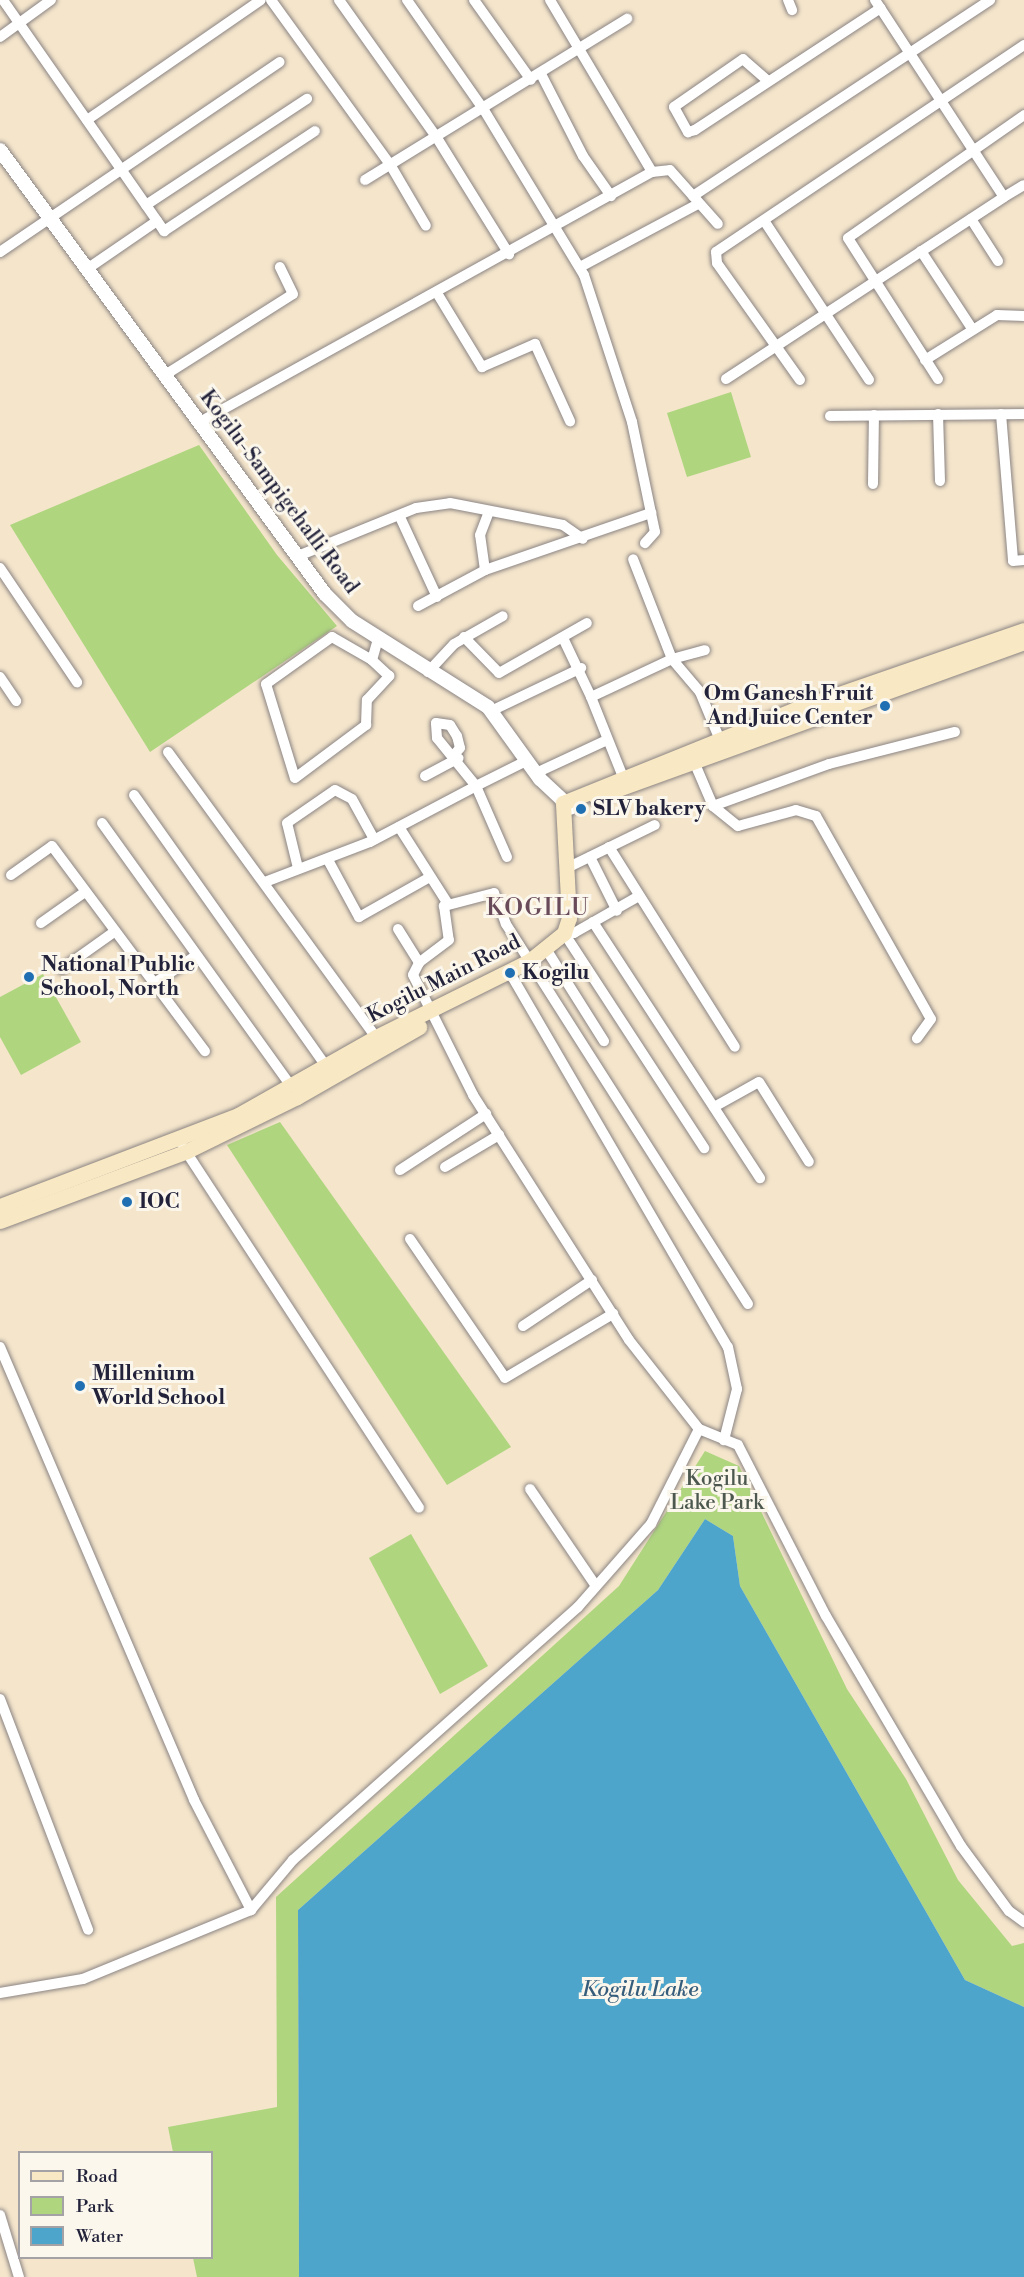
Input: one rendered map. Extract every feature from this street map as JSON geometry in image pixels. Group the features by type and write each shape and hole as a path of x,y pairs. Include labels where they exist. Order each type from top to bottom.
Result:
{"main road":[{"path":"567,805 660,771 720,740 1024,630"},
{"path":"567,805 623,777 695,764 800,720 1024,642"},
{"path":"567,805 573,865 567,932"},
{"path":"567,805 571,899 567,932"},
{"name":"Kogilu Main Road","path":"0,1206 176,1138 291,1086 376,1037 433,1014 512,975 531,964 567,932"},
{"name":"Kogilu Main Road","path":"0,1221 187,1151 297,1097 433,1014"}],"street":[{"path":"3,0 164,231 315,131"},
{"path":"0,37 51,0"},
{"path":"87,120 261,0"},
{"path":"271,0 391,166 426,226"},
{"path":"339,0 437,138 509,254"},
{"path":"407,0 484,110 580,267 632,422 655,532 645,543"},
{"path":"474,0 536,77 583,156 611,196"},
{"path":"550,0 583,47 652,172"},
{"path":"580,267 696,200 908,50 990,0"},
{"path":"768,81 743,59 674,107 688,132 768,81 878,4 1004,197"},
{"path":"365,180 484,110 627,19"},
{"path":"800,380 715,256 939,98 1024,45"},
{"path":"0,252 120,167 280,62"},
{"path":"146,205 307,99"},
{"path":"938,379 849,241 851,234 972,148 1024,115"},
{"name":"Kogilu-Sampigehalli Road","path":"0,150 332,601 378,639 491,711 526,761 567,805"},
{"path":"200,422 557,228 652,172 670,170 718,224"},
{"path":"726,379 1024,185"},
{"path":"971,219 998,261"},
{"path":"87,269 156,221"},
{"path":"765,222 869,380"},
{"path":"921,251 971,327"},
{"path":"165,375 293,294 280,267"},
{"path":"437,293 482,367 536,344 570,421"},
{"path":"926,360 971,327 997,315 1024,316"},
{"path":"938,414 940,481"},
{"path":"1001,414 1013,561 1024,560"},
{"path":"830,416 1024,414"},
{"path":"873,484 874,415"},
{"path":"298,556 400,517 450,503 488,514 562,525 583,539"},
{"path":"418,606 485,570 583,539 651,513"},
{"path":"485,570 480,535 488,514"},
{"path":"400,517 436,597"},
{"path":"633,559 672,659 700,692 720,740"},
{"path":"0,568 77,682"},
{"path":"428,672 464,637 503,616"},
{"path":"464,637 499,673 587,623"},
{"path":"332,637 372,660 388,676 367,700 366,725 295,778 266,684 332,637"},
{"path":"562,638 581,668 623,777"},
{"path":"372,660 378,639"},
{"path":"591,697 672,659 705,650"},
{"path":"491,711 581,668"},
{"path":"0,677 16,701"},
{"path":"713,806 829,764 955,732"},
{"path":"536,773 607,740"},
{"path":"168,752 376,1037"},
{"path":"425,776 457,756 476,786 507,857"},
{"path":"265,882 298,868 328,860 374,840 526,761"},
{"path":"695,764 713,806 738,826 796,810 816,816 930,1019 917,1038"},
{"path":"298,868 287,823 335,790 352,799 374,840"},
{"path":"134,795 326,1066"},
{"path":"102,823 194,957 291,1086"},
{"path":"573,865 655,825"},
{"path":"399,827 448,904"},
{"path":"11,875 52,846 205,1051"},
{"path":"609,847 735,1047"},
{"path":"590,857 617,911"},
{"path":"328,860 359,917 430,877"},
{"path":"40,923 85,892"},
{"path":"748,1304 531,964 494,893 448,904 441,909 449,940 419,963 413,975 486,1114 613,1314 699,1429 738,1445 826,1616 961,1846 1009,1911 1024,1922"},
{"path":"639,896 617,911 567,932 704,1148"},
{"path":"593,922 760,1178"},
{"path":"398,929 419,963"},
{"path":"62,969 114,932"},
{"path":"547,951 604,1041"},
{"path":"153,984 194,957"},
{"path":"512,975 728,1347 737,1389 724,1440"},
{"path":"714,1107 759,1082 809,1162"},
{"path":"400,1170 486,1114"},
{"path":"445,1167 499,1135"},
{"path":"176,1138 187,1151 419,1508"},
{"path":"410,1239 505,1378 613,1314"},
{"path":"524,1326 592,1280"},
{"path":"0,1347 195,1800 251,1910"},
{"path":"0,1994 83,1979 251,1910 293,1860 478,1700 596,1586 651,1524 699,1429"},
{"path":"530,1490 596,1586"},
{"path":"0,1699 88,1930"},
{"path":"0,2215 19,2277"}],"green space":[{"path":"731,392 751,457 687,477 667,413"},
{"path":"199,445 277,555 337,626 150,752 10,525"},
{"path":"43,974 81,1042 21,1075 0,1037 0,997"},
{"path":"280,1122 511,1447 447,1485 227,1145"},
{"name":"Kogilu Lake Park","path":"705,1451 739,1466 847,1689 906,1779 958,1880 1012,1946 1024,1943 1024,2007 965,1980 740,1586 733,1536 705,1519 658,1590 298,1910 299,2277 197,2277 193,2259 213,2259 213,2151 173,2151 168,2127 277,2107 276,1897 619,1586"},
{"path":"411,1534 488,1666 440,1694 369,1558"}],"water":[{"name":"Kogilu Lake","path":"705,1519 733,1536 740,1586 965,1980 1024,2007 1024,2277 299,2277 298,1910 658,1590"}],"place":[{"name":"Om Ganesh Fruit And Juice Center","path":"885,706"},
{"name":"SLV bakery","path":"581,809"},
{"name":"Kogilu","path":"510,973"},
{"name":"National Public School, North","path":"29,977"},
{"name":"IOC","path":"127,1202"},
{"name":"Millenium World School","path":"80,1386"}],"district":[{"name":"KOGILU","path":"538,909"}]}
